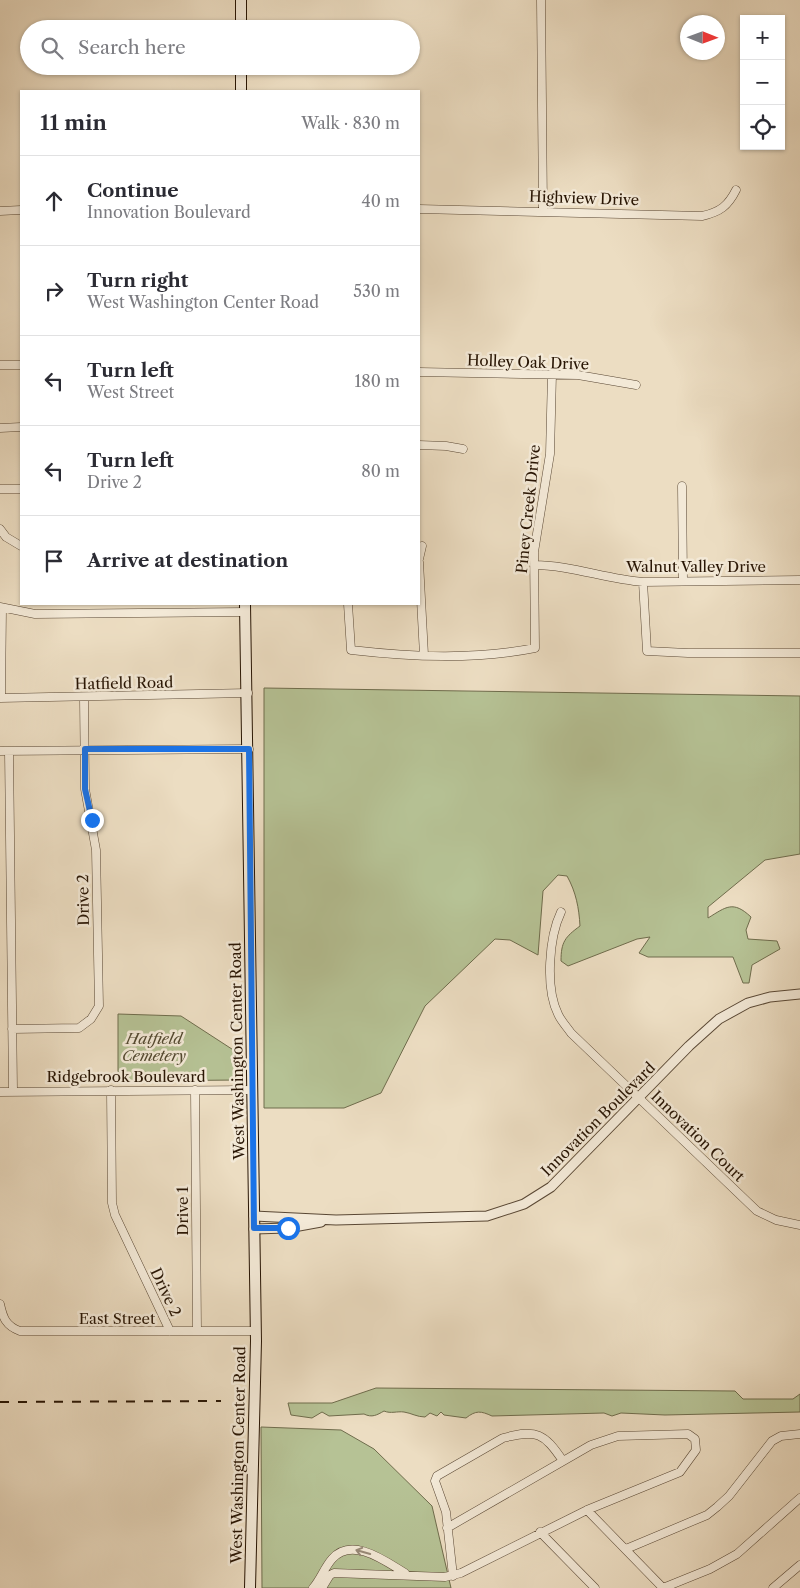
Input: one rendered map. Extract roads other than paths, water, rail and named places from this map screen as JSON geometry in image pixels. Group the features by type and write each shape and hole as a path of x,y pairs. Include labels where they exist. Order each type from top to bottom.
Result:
{"main road":[{"path":"241,0 241,20"},
{"path":"241,75 241,90"},
{"name":"West Washington Center Road","path":"245,608 249,749 256,1331 250,1588"}],"street":[{"path":"541,0 543,210"},
{"name":"Highview Drive","path":"420,209 543,210 702,216 724,208 736,190"},
{"path":"0,211 20,210"},
{"path":"0,365 20,365"},
{"name":"Holley Oak Drive","path":"420,372 578,375 636,385"},
{"name":"Piney Creek Drive","path":"424,655 503,654 535,648 534,565 550,454 552,374"},
{"path":"0,428 20,427"},
{"path":"420,445 463,449"},
{"path":"682,486 683,580"},
{"path":"0,489 20,489"},
{"path":"0,529 6,537 20,545"},
{"path":"420,556 422,546"},
{"name":"Walnut Valley Drive","path":"534,565 549,565 620,580 643,582 800,580"},
{"path":"348,605 351,650 402,656 424,655 420,580"},
{"path":"643,582 647,651 688,654 800,653"},
{"path":"1,698 1,607 35,614 245,608"},
{"name":"Hatfield Road","path":"1,698 248,694"},
{"name":"Drive 2","path":"12,1029 79,1028 91,1020 99,1006 96,850 85,789 84,698"},
{"path":"0,751 249,749"},
{"path":"9,751 13,1090"},
{"name":"Innovation Court","path":"561,912 554,927 552,942 553,1001 558,1014 571,1033 757,1211 776,1220 800,1225"},
{"name":"Innovation Boulevard","path":"254,1216 336,1220 464,1218 508,1211 524,1204 551,1187 689,1046 719,1019 748,1003 770,997 800,994"},
{"name":"Ridgebrook Boulevard","path":"0,1092 13,1090 252,1090"},
{"name":"Drive 2","path":"111,1090 112,1203 115,1215 170,1331"},
{"name":"Drive 1","path":"195,1090 197,1331"},
{"name":"Innovation Boulevard","path":"254,1228 288,1228 336,1220"},
{"name":"East Street","path":"0,1304 3,1317 10,1327 30,1332 256,1331"},
{"path":"322,1588 330,1575 334,1573 453,1576 587,1510 680,1472 696,1450 696,1439 688,1434 618,1436 591,1445 447,1528"},
{"path":"626,1549 707,1515 729,1496 772,1441 782,1436 800,1434"},
{"path":"453,1576 444,1502 435,1481 442,1472 503,1438 510,1436 542,1436 548,1439 563,1461"},
{"path":"587,1510 663,1588 710,1569 737,1554 800,1498"},
{"path":"540,1532 595,1588"},
{"path":"313,1588 333,1557 343,1550 353,1549 375,1555 406,1574"},
{"path":"773,1588 800,1565"}],"railway":[{"path":"0,1402 221,1401"}],"park label":[{"name":"Hatfield Cemetery","path":"154,1046"}]}
